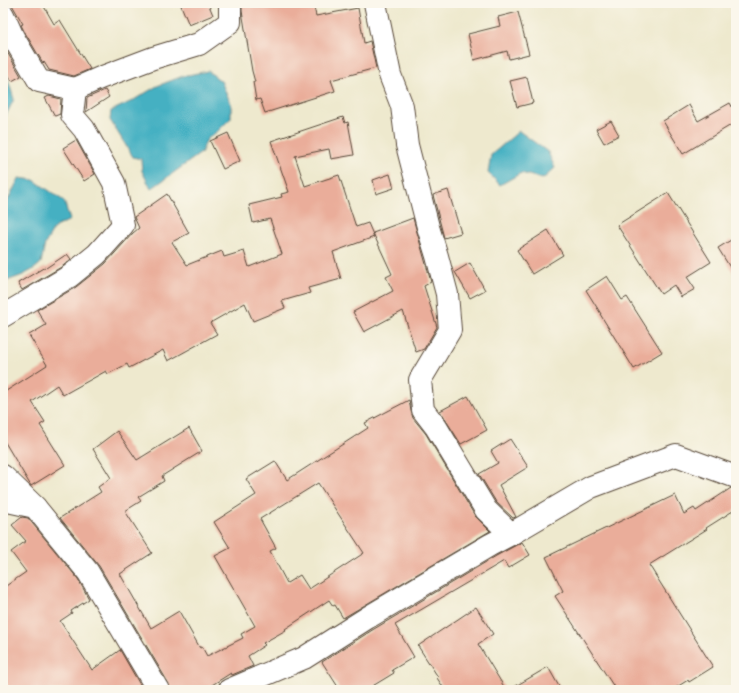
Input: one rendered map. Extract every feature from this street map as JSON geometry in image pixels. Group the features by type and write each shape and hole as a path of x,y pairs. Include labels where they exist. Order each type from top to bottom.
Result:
{"street":[{"path":"3,15 13,37 40,81 75,89 113,73 198,44 230,22 230,3"},
{"path":"375,3 390,75 402,106 407,145 447,294 450,330 420,380 424,410 436,427 486,510 511,534"},
{"path":"3,316 70,276 97,254 123,225 114,183 84,128 72,115 75,89"},
{"path":"229,690 304,658 367,618 476,553 591,487 676,455 736,477"},
{"path":"3,476 35,507 88,572 158,690"},
{"path":"3,500 35,507"}],"water":[{"path":"208,71 221,81 231,104 231,118 218,131 207,139 201,153 151,189 142,171 141,159 133,157 110,120 111,111 132,101 157,86 183,76"},
{"path":"3,72 8,80 14,99 3,119"},
{"path":"519,131 548,152 555,168 543,179 521,173 500,185 488,173 491,155"},
{"path":"19,178 34,180 64,201 70,220 55,227 45,244 41,263 23,275 4,282 3,210"}],"building":[{"path":"11,3 42,3 54,24 60,20 90,69 74,76 49,70 44,62 43,63 24,31 21,25 23,24"},
{"path":"180,3 208,3 213,15 189,25"},
{"path":"242,3 313,3 316,16 358,8 364,43 370,41 376,68 331,80 335,91 265,113 260,99 256,100 253,82 255,82 242,11"},
{"path":"518,12 529,54 509,59 507,51 474,60 468,34 500,26 498,17"},
{"path":"3,45 21,76 12,81 3,66"},
{"path":"527,77 533,103 517,107 510,81"},
{"path":"105,90 109,97 86,112 87,98"},
{"path":"49,96 61,99 60,114 55,116 45,98"},
{"path":"730,103 736,114 736,122 683,154 663,121 689,105 698,121"},
{"path":"343,117 345,123 348,122 354,155 331,159 329,149 295,156 305,186 339,175 356,227 368,223 374,237 333,252 341,279 308,288 310,293 282,301 285,308 253,321 245,303 210,323 217,334 168,361 163,350 129,368 127,364 108,374 106,371 63,395 57,385 32,402 45,422 40,425 65,465 31,486 3,439 3,393 47,365 29,335 46,325 37,310 76,287 105,264 139,228 134,217 167,194 189,233 172,242 187,265 222,251 224,257 244,251 249,267 282,254 270,219 253,223 249,205 282,197 281,194 289,192 271,141"},
{"path":"611,121 619,135 604,143 596,129"},
{"path":"228,133 240,161 223,169 210,141"},
{"path":"76,140 95,174 84,181 63,148"},
{"path":"390,174 394,188 376,194 373,180"},
{"path":"448,190 461,233 444,238 433,195"},
{"path":"668,193 711,262 687,277 695,289 681,297 674,285 661,294 617,225"},
{"path":"413,218 431,282 424,286 437,327 424,349 416,352 403,311 364,332 353,312 393,291 386,277 392,274 373,233"},
{"path":"548,230 563,255 532,274 517,250"},
{"path":"731,240 736,247 736,277 718,248"},
{"path":"67,254 71,259 63,266 22,290 18,283 45,267 46,268"},
{"path":"470,263 485,290 470,298 455,272"},
{"path":"607,276 622,300 627,297 662,352 634,369 586,290"},
{"path":"468,396 487,430 461,444 440,411"},
{"path":"409,400 413,418 426,434 475,516 490,531 343,618 335,605 333,606 329,600 285,629 286,630 263,643 265,645 248,656 253,666 232,675 231,673 204,690 170,690 169,684 99,566 60,518 101,492 98,487 111,478 93,449 117,431 137,460 189,428 202,451 162,476 164,481 138,497 141,501 125,511 152,553 120,574 151,628 179,611 200,648 202,647 207,656 243,638 241,634 255,626 215,556 230,548 214,522 256,495 246,479 275,461 287,480 368,428 365,423","holes":["318,483 364,553 309,589 300,575 287,583 270,551 276,548 260,519"]},
{"path":"510,439 528,467 499,485 516,517 513,518 496,502 479,474 498,463 491,451"},
{"path":"731,488 736,489 736,509 649,565 713,667 689,682 688,680 672,690 616,690 555,596 563,591 546,557 675,495 684,514 694,508 696,511"},
{"path":"22,517 28,518 78,579 89,599 71,611 72,613 60,621 92,670 120,650 143,690 11,690 3,678 3,588 26,572 11,552 26,541 12,525"},
{"path":"522,542 530,555 508,568 504,561 395,625 414,657 392,670 394,673 366,690 340,690 322,662 374,629"},
{"path":"476,607 493,634 478,644 506,690 445,690 418,646"},
{"path":"548,667 561,690 509,690"}]}
